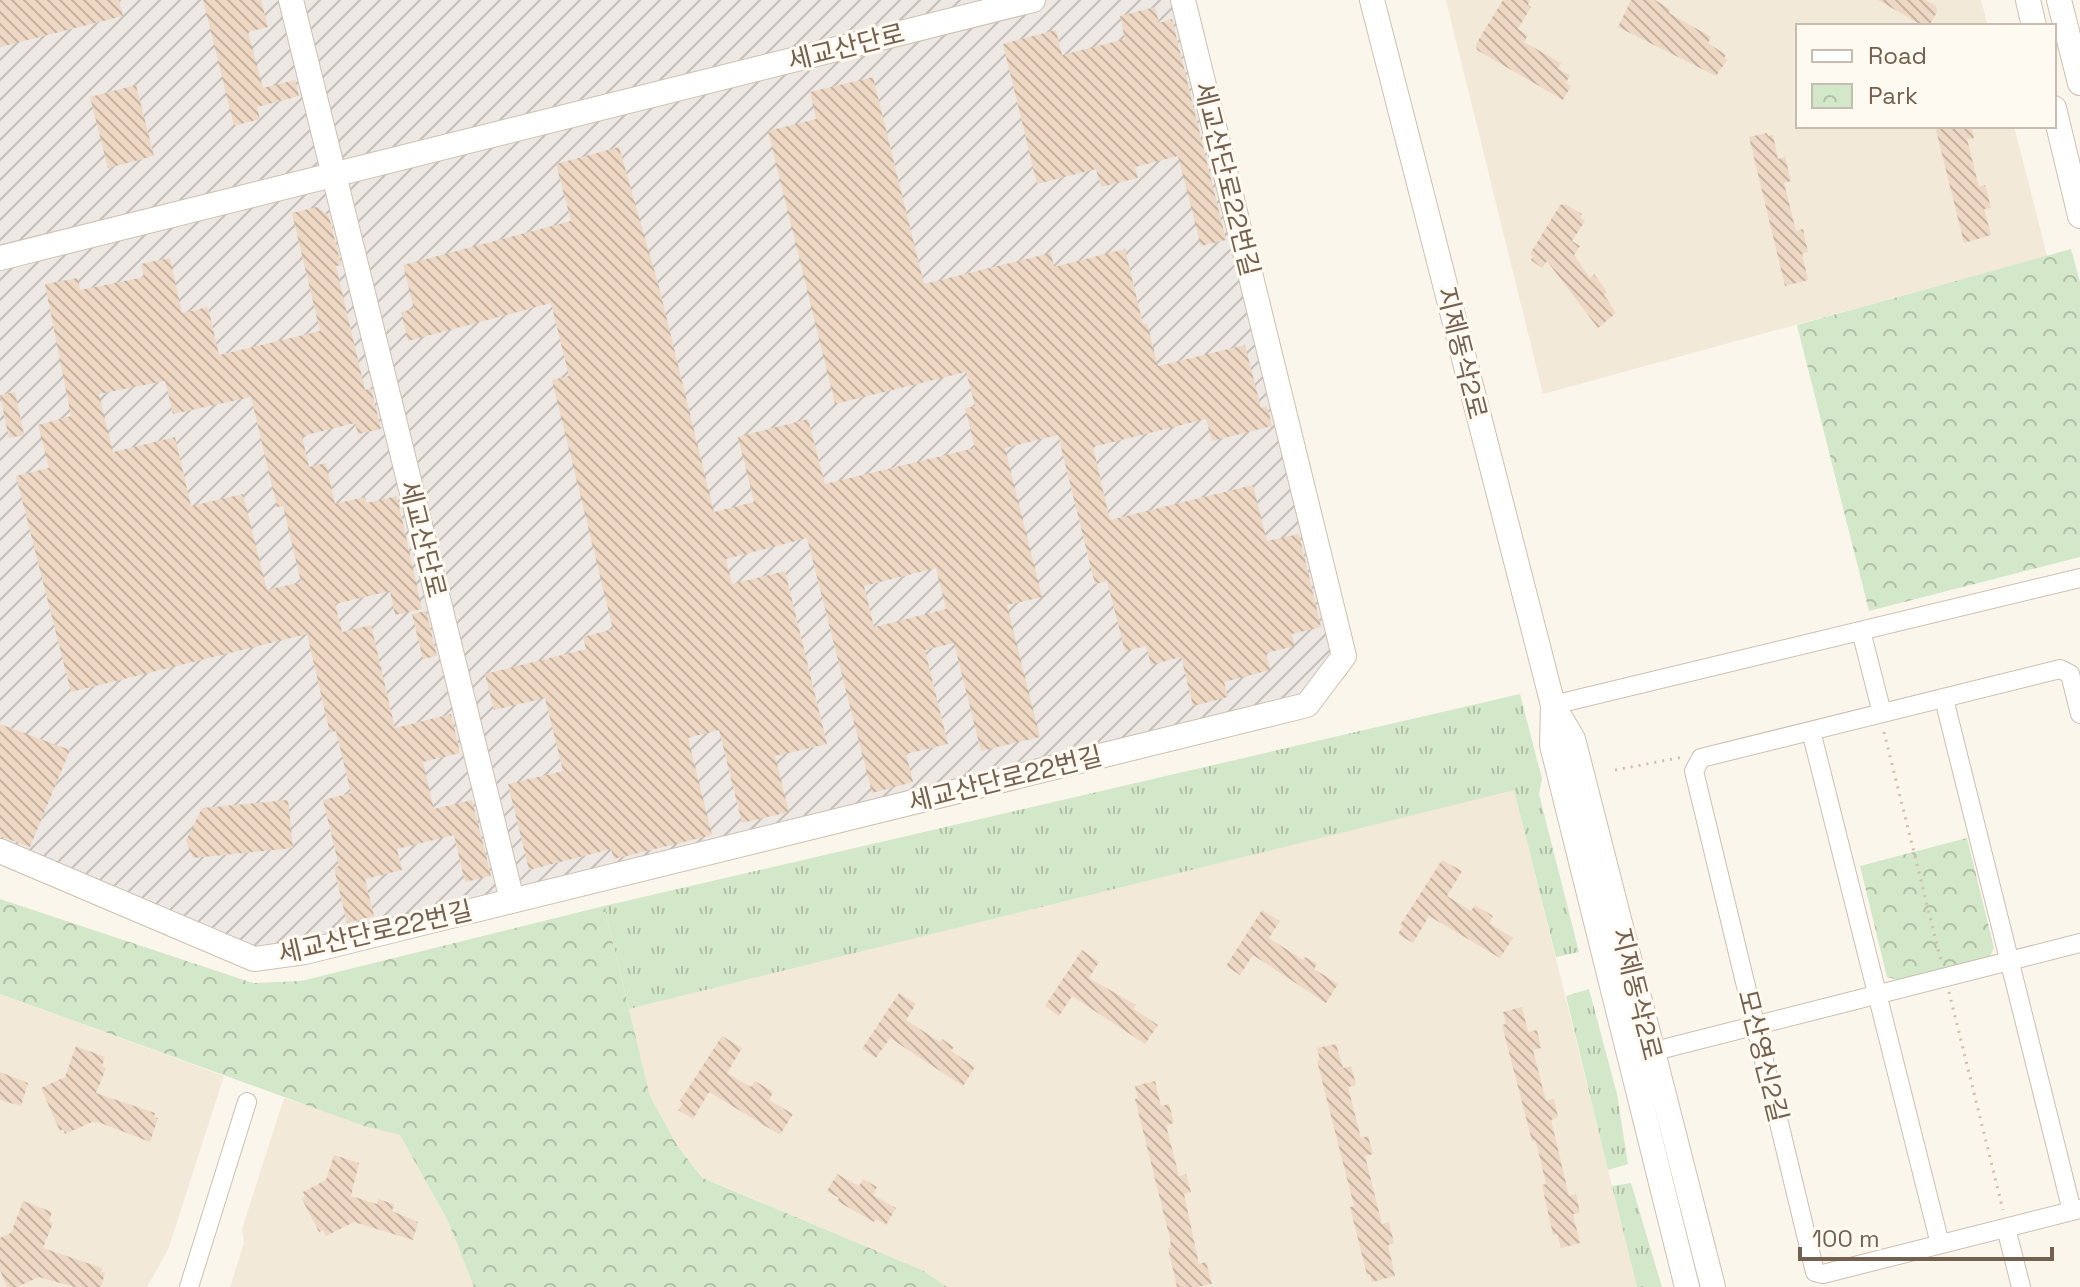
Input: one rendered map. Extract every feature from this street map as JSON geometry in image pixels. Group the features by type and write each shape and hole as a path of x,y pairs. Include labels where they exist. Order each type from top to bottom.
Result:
{"street":[{"name":"세교산단로","path":"291,0 512,900"},
{"name":"세교산단로","path":"0,258 1033,0"},
{"name":"세교산단로22번길","path":"0,851 254,959 305,952 1307,705 1344,656 1183,0"},
{"name":"지제동삭2로","path":"1372,0 1553,705 1552,745 1687,1287"},
{"path":"2028,0 2034,24"},
{"path":"2059,0 2080,83"},
{"path":"2056,116 2080,216"},
{"path":"1553,705 2080,578"},
{"path":"1861,631 1882,713"},
{"path":"1698,764 1701,758 2060,669 2070,674 2080,714"},
{"path":"1944,699 2009,961 2076,1210"},
{"name":"지제동삭2로","path":"1553,705 1573,739 1713,1287"},
{"path":"1811,731 1940,1244"},
{"name":"모산영신2길","path":"1698,764 1694,771 1815,1272 1823,1274 2076,1210"},
{"path":"1651,1052 2080,943"},
{"path":"189,1287 247,1102"},
{"path":"2006,1228 2021,1287"}],"path":[{"path":"1615,770 1681,757 1698,764"}],"shaded area":[{"path":"0,0 1188,0 1351,647 1347,674 1330,694 270,966 0,863"},
{"path":"1446,0 1981,0 1987,24 1796,24 1796,128 2015,128 2047,256 1543,394"},
{"path":"1514,789 1637,1287 947,1287 922,1270 704,1178 678,1147 650,1096 629,1009"},
{"path":"0,994 224,1076 168,1250 147,1287 0,1287"},
{"path":"284,1098 400,1135 448,1221 474,1287 230,1287 244,1243 242,1229"}],"green space":[{"path":"2071,249 2080,282 2080,557 1869,611 1797,325"},
{"path":"1520,694 1542,779 1539,794 1579,952 1556,957 1514,790 629,1009 604,906"},
{"path":"1967,838 1994,948 1990,956 1898,980 1887,977 1860,866"},
{"path":"0,899 253,983 301,981 604,906 650,1096 678,1147 703,1178 922,1270 947,1287 474,1287 448,1221 400,1135 364,1126 0,994"},
{"path":"1589,989 1617,1094 1628,1164 1608,1170 1566,996"},
{"path":"1631,1183 1662,1287 1637,1287 1612,1186"}],"building":[{"path":"0,0 119,0 123,16 0,47"},
{"path":"203,0 261,0 268,27 248,32 263,88 295,80 299,96 257,107 260,119 234,126"},
{"path":"1503,0 1530,0 1528,5 1531,7 1518,29 1528,35 1524,42 1561,63 1558,69 1570,75 1566,83 1571,86 1563,100 1477,50 1476,44"},
{"path":"1631,0 1655,0 1670,9 1669,13 1711,37 1708,43 1726,55 1724,58 1727,60 1716,76 1618,27"},
{"path":"1878,0 1925,0 1936,6 1937,12 1930,24 1920,24"},
{"path":"1155,7 1159,23 1172,19 1226,240 1201,246 1178,156 1135,167 1138,178 1101,187 1096,169 1037,184 1003,44 1056,30 1062,55 1125,39 1120,16"},
{"path":"873,77 924,284 1051,253 1054,267 1125,249 1143,324 1147,323 1158,366 1245,345 1261,408 1267,406 1272,426 1212,441 1206,419 1093,447 1110,520 1253,485 1267,541 1299,534 1321,627 1292,634 1295,646 1266,653 1270,670 1224,682 1228,697 1193,706 1181,657 1151,665 1146,646 1125,651 1107,581 1095,584 1058,435 1005,448 1042,597 1007,605 1040,737 981,751 954,643 925,650 948,744 906,754 913,782 872,793 807,538 726,559 732,584 785,571 827,744 775,756 789,812 742,823 719,730 688,738 712,835 614,859 611,849 529,870 508,784 563,771 545,698 494,710 485,674 586,649 583,637 613,629 552,380 569,376 551,303 408,341 401,312 414,309 403,265 571,221 556,164 619,147 659,287 714,512 754,502 738,437 808,419 825,484 975,448 965,408 975,406 966,372 835,404 768,131 816,119 810,92","holes":["936,568 946,609 874,627 864,586"]},
{"path":"136,85 154,156 108,168 90,97"},
{"path":"1935,128 1972,128 1974,138 1967,139 1979,187 1985,185 1991,208 1984,209 1991,235 1964,243"},
{"path":"1767,133 1768,136 1773,135 1778,159 1785,157 1791,181 1784,183 1796,231 1803,229 1808,252 1802,254 1808,280 1785,286 1749,137"},
{"path":"1565,204 1582,214 1580,217 1585,221 1572,241 1580,246 1574,255 1590,278 1594,274 1607,292 1604,295 1616,313 1598,328 1547,261 1542,268 1531,260 1533,256 1530,254 1560,205"},
{"path":"317,207 329,216 341,265 336,266 365,390 371,388 381,429 358,434 355,423 302,436 309,467 326,463 335,504 365,497 367,503 397,496 422,609 395,615 390,591 335,604 342,632 371,625 395,728 451,714 460,753 423,762 434,809 472,800 491,876 465,882 454,835 397,849 402,870 365,879 374,916 347,923 334,868 339,866 323,800 351,793 336,731 330,733 307,634 71,692 16,476 49,468 38,425 71,416 45,284 78,278 80,290 144,277 141,264 170,258 182,313 208,307 219,355 320,331 292,213","holes":["165,381 173,414 251,397 277,507 283,506 301,582 267,590 243,494 191,506 175,437 113,452 99,394"]},
{"path":"15,392 24,435 9,438 0,395"},
{"path":"426,611 437,656 423,659 412,614"},
{"path":"0,724 70,750 30,847 0,836"},
{"path":"288,800 293,848 193,858 186,841 202,808"},
{"path":"1442,860 1462,871 1447,896 1471,911 1475,905 1493,916 1489,923 1513,938 1500,958 1429,916 1413,943 1398,934 1403,926 1400,925"},
{"path":"1262,910 1280,921 1269,938 1303,960 1305,957 1317,964 1314,969 1338,984 1326,1003 1253,955 1240,975 1226,966"},
{"path":"1082,950 1099,962 1089,978 1136,1005 1134,1009 1158,1025 1145,1044 1072,996 1059,1016 1045,1006"},
{"path":"899,993 916,1004 906,1020 940,1042 942,1039 954,1047 951,1051 975,1067 963,1086 890,1038 876,1058 862,1049"},
{"path":"1522,1007 1528,1032 1537,1030 1541,1048 1533,1050 1546,1101 1554,1099 1558,1117 1551,1120 1569,1196 1576,1194 1580,1213 1573,1214 1580,1243 1561,1248 1557,1234 1553,1235 1538,1150 1535,1140 1532,1141 1502,1025 1506,1024 1503,1012"},
{"path":"722,1036 742,1048 727,1073 751,1087 755,1081 773,1092 769,1100 793,1114 780,1135 709,1092 693,1119 678,1110 683,1103 680,1101"},
{"path":"1336,1044 1343,1068 1351,1066 1356,1085 1348,1087 1361,1138 1368,1136 1373,1154 1365,1156 1382,1224 1389,1222 1394,1243 1388,1245 1395,1276 1372,1282 1370,1274 1367,1275 1350,1207 1354,1206 1317,1061 1320,1060 1317,1048"},
{"path":"76,1046 105,1057 102,1066 106,1068 96,1093 155,1113 154,1117 158,1118 150,1142 101,1123 92,1122 65,1134 63,1129 60,1131 41,1088 65,1077"},
{"path":"0,1072 28,1083 21,1106 0,1100"},
{"path":"1155,1081 1161,1106 1169,1104 1174,1123 1166,1125 1179,1176 1186,1174 1191,1192 1184,1194 1199,1264 1206,1262 1212,1284 1177,1287 1168,1248 1171,1247 1170,1239 1135,1099 1138,1098 1135,1086"},
{"path":"334,1155 359,1163 351,1196 377,1204 378,1199 394,1204 392,1211 418,1222 413,1240 354,1222 326,1236 323,1230 319,1232 302,1199 305,1197 303,1192 326,1180"},
{"path":"837,1174 859,1186 863,1179 877,1187 873,1195 896,1208 886,1225 876,1219 874,1222 837,1201 839,1198 827,1191"},
{"path":"23,1201 52,1212 49,1221 53,1223 43,1248 102,1268 101,1272 105,1273 101,1287 74,1287 39,1277 17,1287 7,1287 0,1270 0,1238 11,1233"}]}
